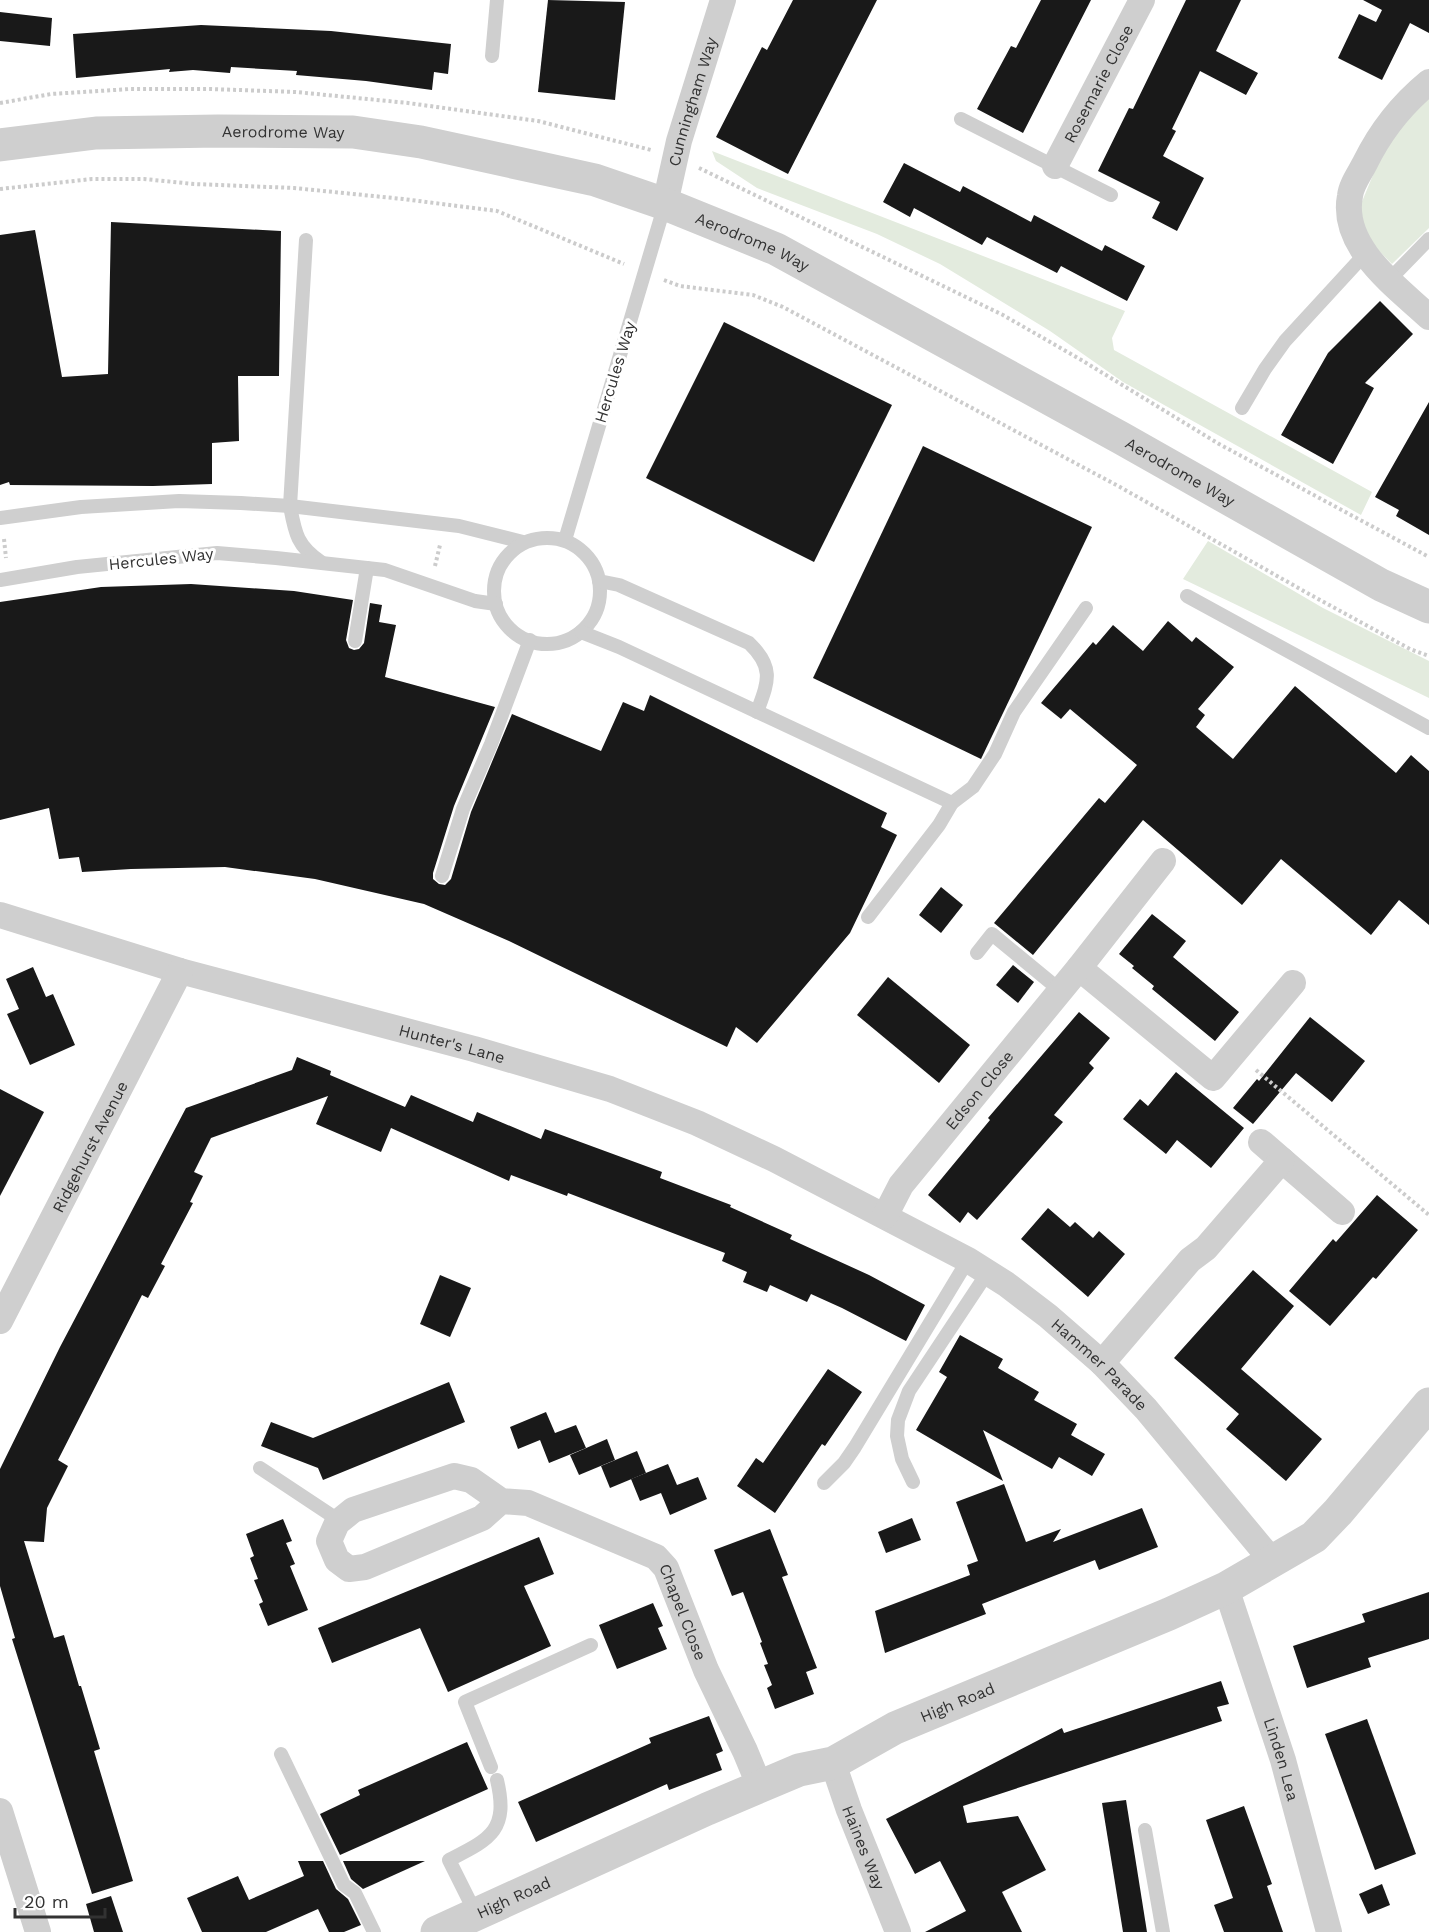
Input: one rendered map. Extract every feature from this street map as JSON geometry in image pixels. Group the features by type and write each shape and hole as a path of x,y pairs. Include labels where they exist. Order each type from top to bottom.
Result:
{"street":[{"name":"Cunningham Way","path":"665,204 679,141 723,0"},
{"name":"Rosemarie Close","path":"1055,166 1142,0"},
{"path":"1429,82 1391,119 1375,143 1350,194 1348,209 1351,223 1365,254 1429,317"},
{"name":"Aerodrome Way","path":"0,145 96,133 353,132 421,142 596,180 665,204 776,249 1121,438 1381,585 1429,607"},
{"name":"Edson Close","path":"885,1216 894,1197 907,1179 1061,991 1163,861"},
{"name":"Hunter's Lane","path":"0,915 180,972 474,1049 610,1089 697,1123 774,1159 885,1216"},
{"path":"1079,968 1213,1078 1293,983"},
{"name":"Ridgehurst Avenue","path":"0,1321 180,972"},
{"path":"1261,1142 1342,1212"},
{"path":"1102,1363 1190,1260 1206,1248 1282,1160"},
{"name":"Hammer Parade","path":"885,1216 978,1266 1048,1316 1102,1363 1146,1409 1274,1562"},
{"name":"High Road","path":"437,1932 582,1865 799,1770 833,1763 895,1728 1226,1588 1314,1537 1338,1512 1429,1404"},
{"name":"Chapel Close","path":"340,1521 353,1510 453,1476 471,1480 501,1501 528,1503 656,1557 666,1568 706,1671 745,1750 760,1788"},
{"path":"340,1521 329,1541 337,1560 349,1569 365,1568 483,1518 501,1501"},
{"name":"Linden Lea","path":"1226,1588 1283,1760 1329,1932"},
{"name":"Haines Way","path":"833,1763 849,1810 898,1932"},
{"path":"0,1811 38,1932"}],"lane":[{"path":"492,56 497,0"},
{"path":"961,118 1111,195"},
{"name":"Hercules Way","path":"565,540 665,204"},
{"path":"1390,279 1429,239"},
{"path":"306,240 290,506 299,543 308,553 323,563"},
{"path":"1242,408 1285,341 1365,254"},
{"path":"1,518 81,507 179,501 290,506 459,526 523,542 543,538 565,540 581,550 592,562 599,581 599,599 593,617 581,632 566,640 548,644 530,640 517,634 506,625 496,604 494,585 500,567 510,552 523,542"},
{"name":"Hercules Way","path":"4,579 77,567 217,553 385,570 475,601 496,604"},
{"path":"356,641 367,568"},
{"path":"599,581 619,585 749,643 759,652 766,664 768,675 767,685 757,712"},
{"path":"1187,596 1429,729"},
{"path":"868,917 939,825 952,803 973,787 995,754 1014,712 1086,608"},
{"path":"581,632 619,647 952,803"},
{"path":"442,876 463,809 491,744 530,640"},
{"path":"976,953 992,934 1061,991"},
{"path":"913,1482 902,1459 897,1436 898,1420 909,1391 978,1266"},
{"path":"824,1483 844,1463 978,1266"},
{"path":"260,1468 340,1521"},
{"path":"491,1767 465,1702 591,1645"},
{"path":"281,1754 344,1884 355,1893 374,1932"},
{"path":"476,1914 449,1860 482,1843 495,1831 501,1806 497,1780"},
{"path":"1144,1830 1163,1932"}],"path":[{"path":"0,189 92,179 144,179 194,184 294,188 497,211 680,286 753,295 783,308 1120,487 1319,600 1410,649 1429,656"},
{"path":"793,214 1003,315 1219,444 1429,557"},
{"path":"1,518 4,579"},
{"path":"412,521 410,540 440,545 431,584"},
{"path":"1234,1053 1429,1215"}],"shaded area":[{"path":"1429,96 1429,228 1392,264 1368,240 1362,222 1361,204 1380,158 1397,128"},
{"path":"712,151 1125,311 1112,338 1114,350 1372,492 1361,515 1123,382 1050,331 940,264 877,234 757,188 716,161"},
{"path":"1208,541 1323,608 1429,661 1429,698 1183,579"}],"building":[{"path":"548,0 625,2 615,100 538,92"},
{"path":"793,0 877,0 788,174 716,137 762,47 767,50"},
{"path":"1041,0 1091,0 1023,133 977,109 1011,46 1016,48"},
{"path":"1186,0 1241,0 1216,51 1258,73 1246,95 1200,71 1172,129 1176,131 1163,156 1204,178 1177,231 1152,218 1160,202 1098,171 1129,108 1133,109"},
{"path":"1363,0 1429,0 1429,33 1410,23 1382,80 1338,58 1359,14 1376,22 1382,10"},
{"path":"0,12 52,18 50,46 0,41"},
{"path":"201,25 331,31 451,44 448,74 434,72 432,90 296,75 297,71 231,67 230,73 193,70 169,72 170,69 76,78 73,34"},
{"path":"904,163 960,192 963,186 1031,222 1034,215 1102,251 1105,245 1145,266 1127,301 1061,266 1057,273 987,237 982,245 914,208 910,217 883,202"},
{"path":"111,222 281,231 279,376 238,376 239,441 212,443 212,484 10,485 9,482 0,485 0,235 35,230 62,377 108,374"},
{"path":"1380,301 1413,334 1365,383 1374,388 1333,464 1281,435 1328,353"},
{"path":"724,322 892,405 814,562 646,478"},
{"path":"1429,402 1429,535 1396,516 1399,510 1375,497"},
{"path":"923,446 1092,527 981,759 813,678"},
{"path":"191,584 294,591 353,600 346,640 349,648 354,650 359,649 364,643 370,603 382,605 379,622 396,625 385,677 495,707 454,806 433,873 433,879 439,884 445,885 451,879 471,812 512,714 601,751 623,702 644,711 650,695 887,813 881,827 897,835 850,933 757,1043 736,1027 727,1047 509,941 424,904 315,879 225,867 82,872 79,857 59,859 49,808 0,820 0,602 101,587"},
{"path":"1168,621 1192,642 1196,637 1234,667 1198,709 1205,715 1196,727 1233,759 1295,686 1396,773 1411,755 1429,771 1429,925 1399,900 1371,935 1281,859 1242,905 1143,820 1033,955 994,923 1099,798 1105,803 1137,765 1070,709 1061,719 1041,703 1093,642 1096,645 1113,625 1143,651"},
{"path":"941,887 963,905 941,933 919,915"},
{"path":"1152,914 1186,941 1173,957 1239,1012 1215,1041 1152,989 1154,986 1119,954"},
{"path":"1013,965 1034,982 1018,1003 996,985"},
{"path":"33,967 46,997 53,994 75,1045 30,1065 7,1014 19,1009 6,979"},
{"path":"888,977 970,1045 939,1083 857,1015"},
{"path":"1079,1012 1110,1038 1089,1063 1094,1068 1054,1115 1063,1122 977,1220 968,1212 960,1223 928,1195 990,1120 988,1118"},
{"path":"1310,1017 1365,1061 1332,1102 1296,1073 1253,1124 1233,1108 1257,1079 1259,1081"},
{"path":"297,1057 331,1071 330,1075 405,1107 411,1095 473,1122 477,1112 541,1139 545,1129 662,1172 660,1178 731,1205 730,1207 792,1235 790,1239 869,1275 925,1305 906,1341 811,1294 807,1302 770,1285 767,1292 743,1282 747,1272 722,1261 725,1253 568,1193 567,1196 511,1175 509,1181 391,1128 381,1152 316,1124 328,1096 211,1138 194,1172 203,1176 190,1202 193,1203 161,1264 165,1266 148,1298 142,1295 58,1460 68,1466 47,1508 44,1542 24,1541 54,1638 64,1635 79,1686 81,1686 100,1749 94,1751 133,1881 92,1894 12,1639 15,1638 0,1586 0,1469 60,1347 186,1108 292,1070"},
{"path":"1176,1072 1244,1128 1211,1168 1177,1140 1166,1154 1123,1119 1140,1099 1148,1106"},
{"path":"0,1089 44,1112 0,1196"},
{"path":"1377,1195 1418,1230 1376,1279 1373,1277 1330,1326 1289,1291 1333,1239 1336,1242"},
{"path":"1048,1208 1070,1227 1075,1222 1093,1238 1099,1231 1125,1254 1088,1297 1021,1239"},
{"path":"1253,1270 1294,1306 1241,1369 1322,1439 1286,1481 1226,1429 1239,1414 1174,1358"},
{"path":"440,1275 471,1288 450,1337 420,1324"},
{"path":"960,1335 1003,1359 998,1368 1039,1392 1034,1400 1077,1424 1071,1435 1105,1454 1092,1476 1059,1457 1052,1469 983,1430 1003,1481 916,1430 947,1377 939,1372"},
{"path":"828,1369 862,1392 825,1446 822,1444 775,1513 737,1486 756,1458 763,1463"},
{"path":"449,1382 465,1422 323,1480 318,1468 261,1446 271,1422 313,1438"},
{"path":"546,1412 555,1433 576,1425 586,1448 549,1463 540,1440 518,1449 510,1427"},
{"path":"607,1439 615,1460 579,1475 570,1455"},
{"path":"637,1451 646,1473 610,1488 601,1466"},
{"path":"668,1464 677,1485 698,1477 707,1499 670,1515 661,1493 640,1501 631,1479"},
{"path":"1004,1484 1026,1542 1061,1529 1053,1542 1142,1508 1158,1547 1099,1570 1095,1560 982,1604 986,1614 885,1653 875,1611 970,1575 967,1565 978,1561 956,1502"},
{"path":"912,1518 921,1540 886,1553 878,1532"},
{"path":"283,1519 292,1541 286,1543 295,1564 290,1566 308,1610 268,1626 259,1604 263,1602 254,1580 258,1579 250,1558 254,1556 246,1534"},
{"path":"770,1529 788,1575 782,1577 817,1668 806,1672 814,1694 775,1709 767,1688 772,1685 764,1665 768,1664 760,1643 762,1642 743,1592 732,1596 714,1550"},
{"path":"539,1537 554,1574 524,1586 551,1646 448,1692 420,1628 332,1663 318,1628"},
{"path":"1429,1592 1429,1639 1368,1658 1371,1667 1307,1688 1293,1646 1365,1622 1362,1614"},
{"path":"653,1603 663,1626 658,1628 667,1649 617,1669 599,1625"},
{"path":"1221,1681 1229,1704 1217,1707 1222,1721 963,1806 967,1823 1018,1816 1046,1870 1002,1892 1022,1932 925,1932 966,1911 940,1861 915,1874 886,1819 1062,1728 1064,1733"},
{"path":"709,1716 723,1751 716,1754 722,1770 669,1790 667,1784 536,1842 518,1802 651,1743 649,1738"},
{"path":"1367,1719 1416,1854 1375,1870 1325,1734"},
{"path":"467,1742 488,1789 340,1855 320,1814 360,1795 358,1790"},
{"path":"1126,1800 1147,1932 1123,1932 1102,1803"},
{"path":"1244,1806 1272,1884 1267,1886 1283,1932 1224,1932 1214,1905 1233,1898 1206,1820"},
{"path":"298,1861 323,1861 336,1889 348,1899 361,1925 344,1932 329,1932 318,1909 266,1932 202,1932 187,1898 238,1876 249,1900 304,1876"},
{"path":"343,1861 425,1861 363,1889 351,1879"},
{"path":"1382,1884 1390,1905 1368,1914 1359,1894"},
{"path":"111,1896 123,1932 94,1932 86,1904"}]}
